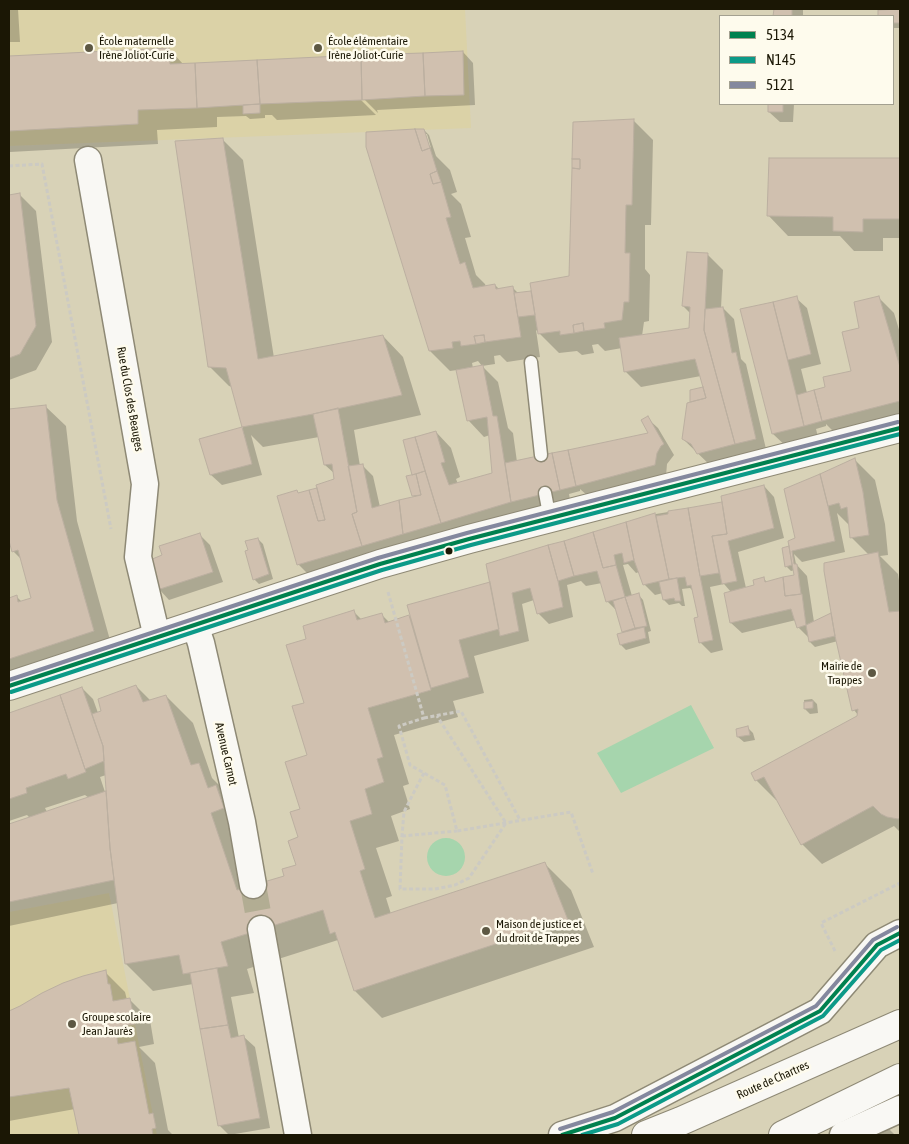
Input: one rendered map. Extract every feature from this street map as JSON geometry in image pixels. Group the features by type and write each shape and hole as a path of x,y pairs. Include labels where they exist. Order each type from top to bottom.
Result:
{"street":[{"name":"Rue du Clos des Beauges","path":"88,160 145,484 138,557 157,637"},
{"path":"9,686 380,564 469,539 548,506 900,428"},
{"name":"Avenue Carnot","path":"195,625 201,643 242,822 253,885"},
{"path":"261,930 298,1135"},
{"path":"562,1135 615,1118 820,1011 877,945 900,933"},
{"name":"Route de Chartres","path":"646,1135 900,1024"},
{"path":"783,1135 900,1078"},
{"path":"843,1135 900,1109"}],"lane":[{"path":"531,362 541,455"}],"path":[{"path":"9,166 42,164 112,537"},
{"path":"396,620 424,718"},
{"path":"457,831 445,785 410,764 400,726 424,718 461,711 520,820"},
{"path":"436,716 506,823"},
{"path":"424,773 404,812 400,889 435,889 455,885 470,878 506,823"},
{"path":"402,836 457,831 571,812 594,874"},
{"path":"848,978 821,924 900,883"}],"shaded area":[{"name":"École élémentaire Irène Joliot-Curie","path":"9,9 465,9 471,128 9,146"},
{"name":"Groupe scolaire Jean Jaurès","path":"109,893 157,1135 9,1135 9,912"}],"green space":[{"path":"691,705 714,748 621,793 597,753"},
{"path":"446,838 459,844 465,857 459,870 446,876 433,870 427,857 433,844"}],"building":[{"path":"774,9 792,9 792,15 773,15"},
{"path":"900,9 900,23 894,23 894,15 878,15 878,10"},
{"path":"169,48 170,64 195,63 197,108 138,110 138,124 9,131 9,56"},
{"path":"463,51 464,95 425,96 423,53"},
{"path":"423,53 425,96 362,100 361,55"},
{"path":"361,55 362,100 260,104 257,60"},
{"path":"257,60 260,104 197,108 195,63"},
{"path":"260,104 260,113 243,114 243,105"},
{"path":"768,105 783,105 783,112 768,112"},
{"path":"634,119 632,205 626,205 625,253 630,253 629,302 624,302 622,320 604,323 605,328 584,331 583,323 573,325 574,333 560,335 560,331 538,334 530,283 569,276 572,168 580,169 580,159 572,159 573,122"},
{"path":"415,129 424,129 430,148 422,151"},
{"path":"415,129 422,151 430,148 437,171 430,174 433,184 441,182 451,217 446,218 460,264 465,262 473,288 495,284 496,289 513,286 521,337 485,342 484,335 474,336 476,344 461,346 460,341 452,342 453,348 429,351 366,147 366,132"},
{"path":"223,138 258,359 383,335 402,395 242,427 226,368 208,367 175,141"},
{"path":"769,158 900,158 900,219 863,219 863,232 833,231 833,217 767,216"},
{"path":"572,159 580,159 580,169 572,168"},
{"path":"437,171 441,182 433,184 430,174"},
{"path":"20,193 36,326 20,354 9,358 9,195"},
{"path":"687,252 708,253 704,330 735,444 697,454 691,444 682,439 687,403 706,398 695,359 624,372 619,338 689,328 690,307 682,306"},
{"path":"531,291 535,315 518,317 514,293"},
{"path":"797,296 811,354 788,360 773,302"},
{"path":"879,296 900,367 900,401 822,421 814,390 825,387 823,377 851,371 842,332 859,328 854,302"},
{"path":"773,302 804,426 772,434 740,309"},
{"path":"723,307 732,353 736,352 756,439 735,444 704,330 705,309"},
{"path":"583,323 584,331 574,333 573,325"},
{"path":"484,335 485,342 476,344 474,336"},
{"path":"483,365 493,416 497,416 511,502 441,523 415,437 436,431 445,462 441,463 449,485 492,473 487,417 467,421 456,370"},
{"path":"703,387 706,398 690,402 690,390"},
{"path":"814,390 822,421 804,426 797,395"},
{"path":"46,405 57,500 94,631 9,659 9,598 17,595 18,602 31,598 18,550 12,552 9,541 9,409"},
{"path":"338,408 357,512 352,514 362,546 297,565 277,496 297,490 298,493 309,490 318,521 325,520 316,485 334,479 332,464 324,465 313,414"},
{"path":"648,416 664,444 657,453 655,465 576,486 568,450 648,433 641,420"},
{"path":"242,427 252,464 210,475 199,439"},
{"path":"415,437 425,471 412,475 403,440"},
{"path":"568,450 576,486 560,490 552,453"},
{"path":"552,453 560,490 511,502 505,463"},
{"path":"855,458 863,492 869,535 850,538 847,507 841,509 839,503 828,506 820,474"},
{"path":"363,464 372,508 399,500 403,534 362,546 352,514 357,512 348,466"},
{"path":"425,471 441,523 403,534 399,500 421,495 416,474"},
{"path":"416,474 421,495 412,496 406,476"},
{"path":"820,474 835,541 792,551 794,564 797,564 801,594 785,596 783,577 794,575 788,541 795,538 784,489"},
{"path":"764,485 774,528 728,541 737,581 722,584 712,536 727,534 721,496"},
{"path":"317,488 325,520 318,521 309,490"},
{"path":"722,502 727,534 712,536 719,573 700,576 688,508"},
{"path":"688,508 713,640 699,643 694,618 698,617 691,585 687,586 685,577 669,579 656,516 668,514 668,511"},
{"path":"655,513 669,579 643,585 634,560 626,522"},
{"path":"626,522 634,560 624,563 622,553 614,555 616,565 603,568 593,532"},
{"path":"593,532 603,568 616,565 625,597 606,602 597,571 574,576 564,541"},
{"path":"200,533 213,572 157,590 150,560 162,555 159,546"},
{"path":"258,538 269,574 253,580 245,551 248,550 245,541"},
{"path":"564,541 574,576 558,581 548,545"},
{"path":"548,545 563,607 537,614 530,588 512,593 519,631 500,636 486,564"},
{"path":"789,546 792,565 785,567 782,548"},
{"name":"Mairie de Trappes","path":"878,552 889,612 900,611 900,818 887,817 873,806 801,845 764,777 755,781 751,773 857,716 858,709 852,711 835,636 824,563"},
{"path":"764,577 765,582 783,577 785,596 802,594 806,625 797,628 791,609 730,623 724,593 754,585 753,580"},
{"path":"677,578 681,601 675,601 674,598 663,600 659,582"},
{"path":"490,582 499,629 459,640 469,677 431,688 407,605"},
{"path":"639,593 647,626 635,628 625,597"},
{"path":"625,597 635,628 622,632 613,601"},
{"path":"354,610 357,620 382,613 385,623 409,615 431,690 368,708 383,757 377,759 384,782 365,789 372,814 350,821 365,869 360,871 375,918 545,862 568,920 354,991 335,932 330,934 323,910 221,942 228,966 183,974 179,955 125,964 110,848 103,746 92,714 101,711 98,699 136,685 143,702 166,695 191,765 199,763 208,788 216,785 224,808 211,813 237,890 284,876 282,869 296,865 288,841 298,837 290,812 300,809 285,762 307,755 292,706 304,703 286,645 306,639 303,626"},
{"path":"831,613 835,636 809,642 806,625"},
{"path":"644,627 646,638 620,645 617,634"},
{"path":"82,687 103,746 104,761 85,769 60,695"},
{"path":"60,695 86,772 68,779 66,774 26,788 27,793 9,799 9,713"},
{"path":"813,701 813,708 804,709 804,702"},
{"path":"748,726 750,735 737,737 736,729"},
{"path":"106,791 114,880 9,902 9,824"},
{"path":"217,968 228,1025 200,1029 190,973"},
{"path":"106,970 113,1001 130,998 135,1024 115,1027 118,1044 135,1041 149,1114 153,1113 156,1128 152,1129 153,1135 79,1135 69,1088 9,1097 9,1011 63,983"},
{"path":"228,1025 231,1038 244,1035 260,1118 218,1126 200,1029"}],"tunnel":[{"path":"253,885 261,929"}],"transit line":[{"name":"5121","path":"9,680 378,558 467,533 898,422"},
{"name":"5134","path":"9,686 380,564 469,539 900,428"},
{"name":"N145","path":"11,692 382,570 471,545 900,434"},
{"name":"5121","path":"560,1129 613,1112 816,1006 873,940 897,927"},
{"name":"5134","path":"562,1135 615,1118 820,1011 877,945 900,933"},
{"name":"N145","path":"582,1135 618,1124 823,1016 881,950 900,940"}],"place":[{"name":"École maternelle Irène Joliot-Curie","path":"89,48"},
{"name":"École élémentaire Irène Joliot-Curie","path":"318,48"},
{"name":"Mairie de Trappes","path":"872,673"},
{"name":"Maison de justice et du droit de Trappes","path":"486,931"},
{"name":"Groupe scolaire Jean Jaurès","path":"72,1024"}]}
